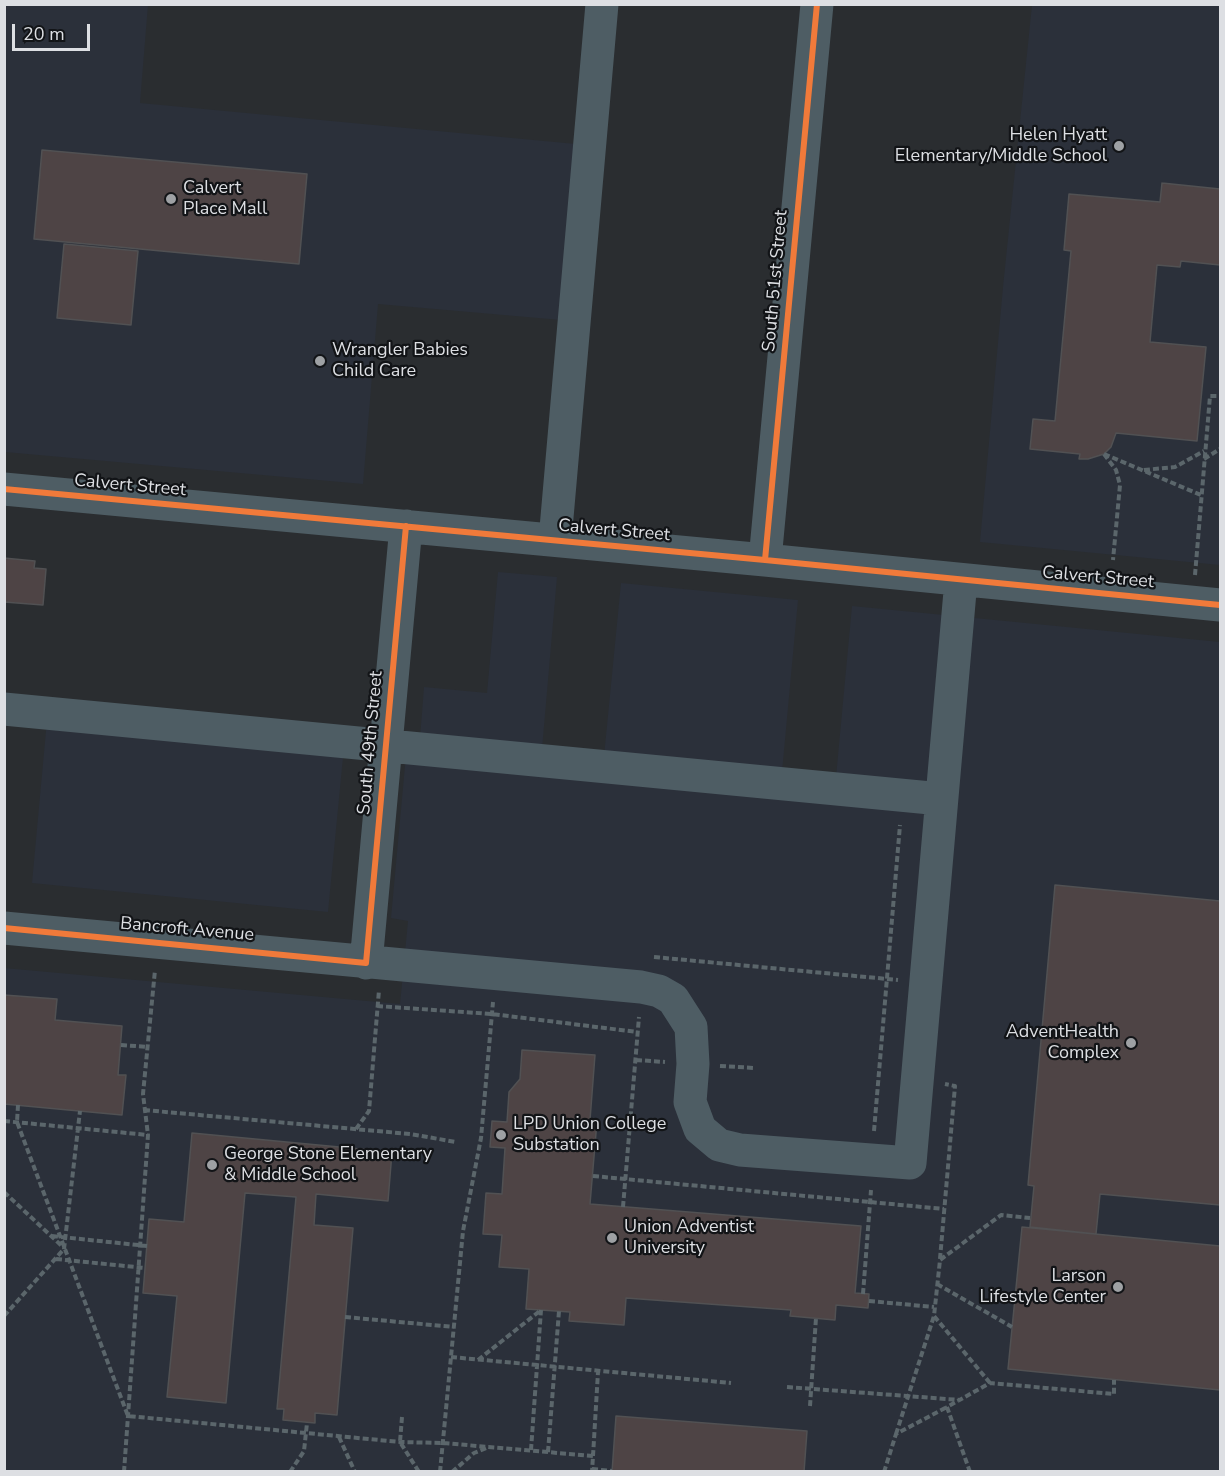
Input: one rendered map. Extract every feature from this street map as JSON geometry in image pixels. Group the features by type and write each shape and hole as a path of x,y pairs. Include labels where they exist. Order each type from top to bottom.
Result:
{"street":[{"path":"555,540 602,4"},
{"name":"South 51st Street","path":"765,560 817,4"},
{"name":"Calvert Street","path":"4,489 1206,604"},
{"name":"South 49th Street","path":"375,963 386,745 406,526"},
{"path":"917,1080 961,580"},
{"path":"4,709 941,799"},
{"name":"Bancroft Avenue","path":"4,928 641,987 659,991 673,999 691,1027 693,1064 690,1102 700,1129 719,1145 740,1150 910,1163 917,1080"}],"path":[{"path":"1206,604 1201,495 1210,396 1221,396"},
{"path":"1204,459 1221,449"},
{"path":"1142,470 1175,467 1205,451"},
{"path":"1113,560 1120,485 1116,470 1104,454 1201,495"},
{"path":"863,1294 903,795"},
{"path":"124,1472 148,1135 143,1094 158,943"},
{"path":"356,1129 369,1111 377,1006 375,963"},
{"path":"440,1472 463,1231 481,1138 495,975"},
{"path":"623,1207 641,987"},
{"path":"377,1006 492,1014 638,1032"},
{"path":"121,1044 148,1047"},
{"path":"884,1472 934,1316 955,1086 917,1080"},
{"path":"18,1105 17,1122 63,1238"},
{"path":"144,1110 410,1134 456,1142"},
{"path":"4,1316 64,1249 63,1238 80,1111"},
{"path":"4,1121 148,1135"},
{"path":"593,1176 944,1209"},
{"path":"4,1191 64,1249 128,1416"},
{"path":"940,1260 1001,1215 1030,1218"},
{"path":"52,1236 147,1246"},
{"path":"56,1259 145,1268"},
{"path":"937,1284 1012,1327"},
{"path":"869,1301 934,1307"},
{"path":"478,1360 542,1310 531,1450"},
{"path":"548,1452 559,1311"},
{"path":"934,1316 990,1383"},
{"path":"345,1317 454,1327"},
{"path":"810,1406 816,1318"},
{"path":"451,1357 731,1383"},
{"path":"598,1372 592,1470 612,1471"},
{"path":"896,1434 990,1383 1114,1394 1114,1380"},
{"path":"787,1387 960,1400"},
{"path":"947,1407 970,1472"},
{"path":"128,1416 400,1442 443,1443 593,1456"},
{"path":"402,1417 400,1442 419,1472"},
{"path":"290,1472 304,1451 307,1423"},
{"path":"338,1436 355,1472"},
{"path":"452,1472 474,1453 490,1447"}],"shaded area":[{"path":"4,5 148,5 140,103 576,144 561,320 378,304 363,484 5,452"},
{"name":"Helen Hyatt Elementary/Middle School","path":"1032,5 1220,5 1220,565 980,542"},
{"path":"498,572 557,577 542,749 420,738 424,687 487,693"},
{"path":"621,583 798,600 782,772 604,756"},
{"name":"Union Adventist University","path":"852,606 1220,642 1220,1471 5,1471 4,968 400,1004 408,921 391,918 406,755 836,777"},
{"path":"47,720 344,747 328,912 32,883"}],"building":[{"name":"Calvert Place Mall","path":"42,150 307,174 299,264 34,239"},
{"name":"Helen Hyatt Elementary/Middle School","path":"1162,183 1220,189 1220,265 1181,261 1180,267 1157,265 1150,342 1206,347 1197,441 1116,433 1111,447 1104,454 1088,459 1079,459 1080,454 1030,449 1033,419 1055,421 1071,251 1064,250 1069,194 1160,202"},
{"path":"64,244 138,251 131,325 57,318"},
{"path":"4,558 35,561 34,568 46,569 43,605 4,602"},
{"name":"AdventHealth Complex","path":"1055,885 1220,901 1220,1205 1100,1194 1096,1234 1030,1227 1034,1186 1028,1185"},
{"path":"4,995 57,999 55,1020 122,1026 118,1075 126,1075 122,1115 4,1104"},
{"path":"522,1050 595,1055 590,1120 597,1121 590,1204 861,1226 855,1293 869,1294 868,1308 836,1305 835,1320 790,1316 791,1310 626,1298 624,1325 569,1321 570,1312 526,1309 529,1269 499,1267 502,1235 483,1234 486,1193 502,1194 505,1148 490,1147 492,1121 507,1122 509,1092 520,1079"},
{"path":"192,1133 392,1152 388,1201 316,1194 314,1225 353,1228 337,1415 315,1413 315,1423 283,1420 284,1409 277,1409 296,1197 245,1193 226,1403 167,1397 177,1296 143,1293 149,1219 184,1222"},
{"name":"Larson Lifestyle Center","path":"1022,1227 1220,1246 1220,1390 1008,1369"},
{"path":"616,1416 807,1431 804,1472 612,1472"}],"cycle path":[{"path":"765,560 817,4"},
{"path":"4,489 1220,605"},
{"path":"4,928 366,963 406,526"}],"place":[{"name":"Helen Hyatt Elementary/Middle School","path":"1119,146"},
{"name":"Calvert Place Mall","path":"171,199"},
{"name":"Wrangler Babies Child Care","path":"320,361"},
{"name":"AdventHealth Complex","path":"1131,1043"},
{"name":"LPD Union College Substation","path":"501,1135"},
{"name":"George Stone Elementary & Middle School","path":"212,1165"},
{"name":"Union Adventist University","path":"612,1238"},
{"name":"Larson Lifestyle Center","path":"1118,1287"}]}
